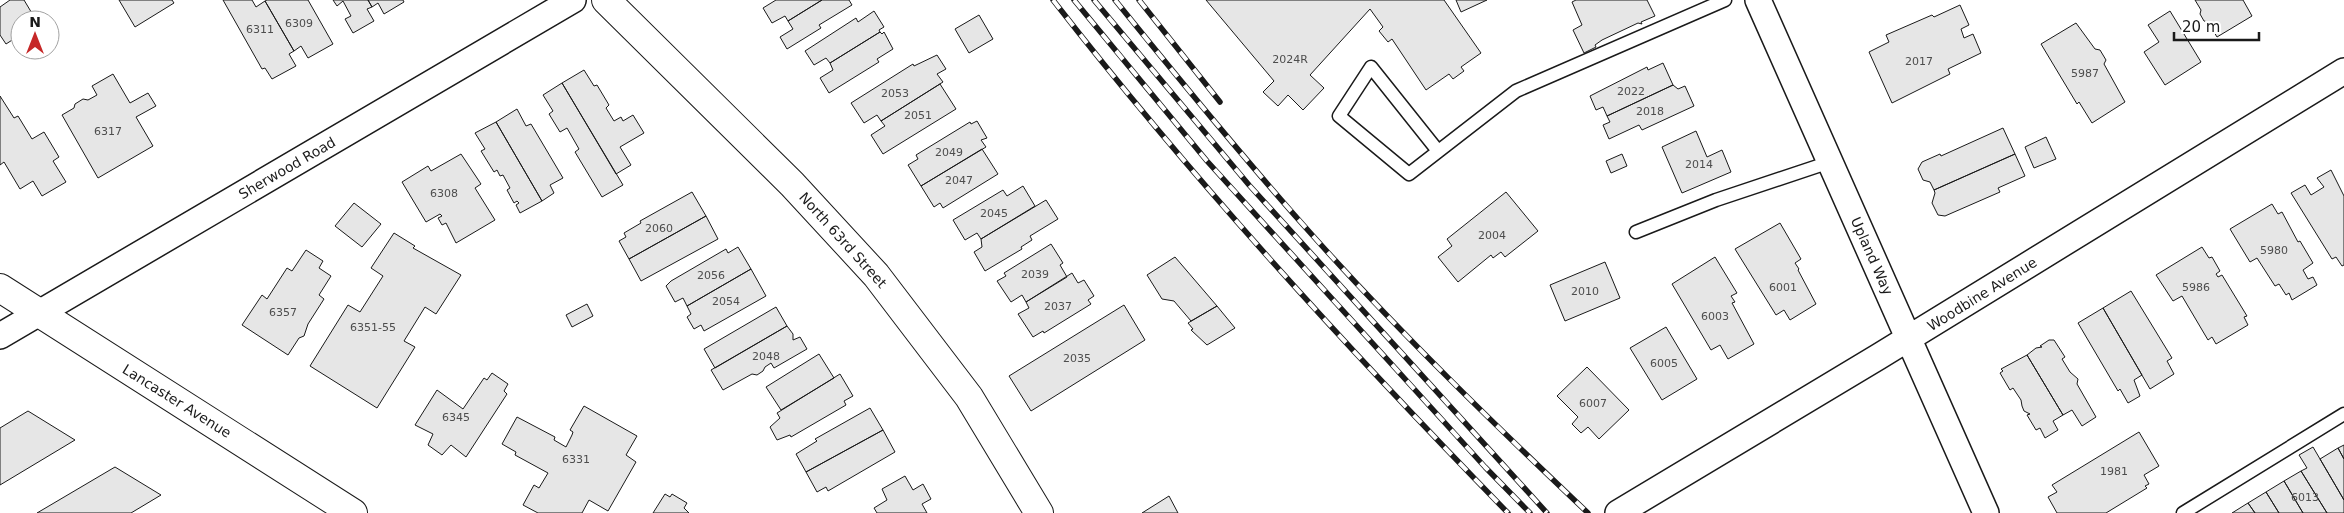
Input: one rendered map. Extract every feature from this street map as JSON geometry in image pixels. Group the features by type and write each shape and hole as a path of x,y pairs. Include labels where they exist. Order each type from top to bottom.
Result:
{"main road":[{"name":"North 63rd Street","path":"606,0 792,184 876,275 969,397 1039,513"},
{"name":"Lancaster Avenue","path":"0,288 353,513"}],"street":[{"name":"Sherwood Road","path":"0,336 573,0"},
{"name":"Upland Way","path":"1758,0 1986,513"},
{"name":"Woodbine Avenue","path":"1618,513 1909,338 2344,71"}],"lane":[{"path":"1438,151 1371,67 1339,116 1409,174 1516,91 1725,0"},
{"path":"1636,232 1716,200 1830,162"},
{"path":"2183,513 2344,414"}],"building":[{"path":"10,0 24,0 30,10 10,10 10,41 6,44 0,35 0,7"},
{"path":"119,0 172,0 174,3 135,27"},
{"path":"223,0 252,0 256,7 265,1 294,51 289,54 296,66 272,79 265,68 262,69"},
{"path":"308,0 333,44 308,58 301,46 294,51 265,1"},
{"path":"333,0 368,0 372,7 367,9 374,21 353,33 345,19 351,16 343,1 337,6"},
{"path":"368,0 403,0 404,2 384,14 378,3 372,7"},
{"path":"776,0 822,0 788,21 785,16 772,23 763,8"},
{"path":"822,0 849,0 852,5 819,25 821,28 787,49 780,37 793,29 788,21"},
{"path":"1206,0 1444,0 1481,53 1461,67 1464,71 1453,79 1449,74 1426,90 1392,39 1388,42 1379,31 1383,27 1370,9 1310,75 1324,88 1303,110 1288,95 1278,106 1263,92 1274,81"},
{"path":"1456,0 1487,0 1461,12"},
{"path":"1576,0 1647,0 1655,16 1641,22 1642,24 1638,23 1602,40 1595,45 1596,47 1584,53 1573,30 1582,25 1572,2"},
{"path":"2195,0 2243,0 2252,16 2217,37 2208,22 2204,21 2200,14 2201,10"},
{"path":"1960,5 1969,25 1961,29 1964,38 1973,34 1981,53 1948,69 1950,74 1892,103 1869,52 1889,42 1886,35"},
{"path":"874,11 884,27 879,30 880,32 830,63 826,58 814,65 805,51 856,18 858,22"},
{"path":"2170,11 2201,62 2165,85 2144,52 2159,42 2148,25"},
{"path":"979,15 993,39 969,53 955,29"},
{"path":"2076,23 2095,49 2100,50 2106,60 2104,64 2125,102 2092,123 2079,102 2077,104 2041,44"},
{"path":"880,32 882,34 884,32 893,49 877,59 879,62 829,93 820,78 833,70 830,63"},
{"path":"937,55 946,69 937,74 943,82 881,121 877,115 864,123 851,103 913,64 914,66"},
{"path":"1663,63 1673,85 1607,116 1603,107 1596,110 1590,96 1647,67 1648,70"},
{"path":"584,70 594,86 597,85 609,105 606,108 614,121 621,117 623,121 633,115 644,133 620,147 631,165 616,174 562,83"},
{"path":"113,74 130,103 148,93 156,106 136,117 153,146 98,178 62,115 74,108 75,104 83,99 88,100 97,95 92,86"},
{"path":"562,83 623,185 602,197 575,152 579,149 567,128 560,132 549,114 553,111 543,95"},
{"path":"940,84 956,109 883,154 871,135 885,126 881,121"},
{"path":"1673,85 1678,89 1685,86 1694,106 1642,130 1639,125 1609,139 1603,125 1610,122 1607,116"},
{"path":"0,96 14,118 18,116 32,139 44,132 59,157 53,161 66,182 42,196 33,181 20,189 4,162 0,165"},
{"path":"517,109 526,126 531,124 563,178 550,185 554,193 542,201 496,122"},
{"path":"977,121 987,138 981,140 986,147 921,186 908,165 918,159 916,155 970,122 971,124"},
{"path":"496,122 542,201 520,213 516,205 519,203 517,201 514,203 507,190 510,188 503,175 500,176 497,170 494,172 481,151 485,149 475,133"},
{"path":"2003,128 2015,154 1934,190 1930,182 1923,180 1918,169 1922,162 1940,154 1941,156"},
{"path":"1696,131 1707,157 1722,150 1731,172 1682,193 1662,147"},
{"path":"2046,137 2056,159 2034,168 2025,147"},
{"path":"982,149 998,174 943,208 940,203 934,207 921,186"},
{"path":"461,154 481,184 475,188 495,220 456,243 446,223 442,225 438,218 442,216 440,214 426,222 402,182 428,166 431,171"},
{"path":"1622,154 1627,166 1611,173 1606,161"},
{"path":"2015,154 2025,176 1998,188 2000,192 1945,216 1938,215 1932,203 1934,190"},
{"path":"2331,170 2344,196 2344,265 2342,266 2336,257 2332,259 2291,193 2305,185 2311,195 2324,187 2317,178"},
{"path":"1023,186 1035,206 981,239 977,233 965,240 953,220 1003,190 1007,196"},
{"path":"692,192 706,216 629,259 619,241 626,237 624,233 641,223 640,221"},
{"path":"1506,192 1538,231 1505,257 1501,252 1493,258 1491,255 1458,282 1438,257 1452,246 1447,239"},
{"path":"1046,200 1058,219 1030,236 1032,240 1021,247 1022,249 985,271 974,252 982,247 981,239"},
{"path":"354,203 381,224 362,247 335,226"},
{"path":"2272,204 2278,214 2282,212 2298,242 2300,241 2313,263 2303,270 2308,279 2313,277 2317,285 2292,300 2289,293 2286,295 2279,284 2275,286 2257,258 2250,262 2230,229"},
{"path":"706,216 718,239 641,281 629,259"},
{"path":"1780,223 1801,259 1795,263 1816,304 1790,320 1784,310 1776,315 1735,249"},
{"path":"394,233 415,246 413,248 461,275 436,314 425,307 404,341 415,347 377,408 310,366 348,305 360,312 383,276 371,268"},
{"path":"1051,244 1063,263 1060,265 1067,277 1026,302 1022,295 1011,302 997,281 1006,276 1004,273"},
{"path":"738,247 751,269 687,306 683,298 675,302 666,286 671,281 726,249 728,253"},
{"path":"2202,247 2209,258 2212,257 2220,271 2216,274 2218,277 2222,275 2247,316 2244,317 2248,325 2216,344 2212,337 2208,340 2182,296 2173,301 2156,275"},
{"path":"306,250 323,261 319,268 331,276 319,295 324,299 308,324 304,336 299,338 288,355 242,325 262,295 267,299 287,268 292,271"},
{"path":"1175,257 1217,306 1191,321 1174,301 1162,299 1147,275"},
{"path":"1715,257 1737,293 1731,296 1735,302 1732,303 1754,344 1728,359 1720,345 1711,350 1672,284"},
{"path":"1605,262 1620,298 1565,321 1550,285"},
{"path":"751,269 766,296 704,331 701,325 694,329 687,317 691,314 687,306"},
{"path":"1072,273 1078,283 1084,280 1094,296 1088,300 1091,304 1044,333 1043,331 1033,337 1018,314 1029,308 1026,302"},
{"path":"2131,291 2172,358 2167,361 2174,374 2150,389 2103,308"},
{"path":"587,304 593,316 572,327 566,315"},
{"path":"1124,305 1145,340 1031,411 1009,376"},
{"path":"1217,306 1235,328 1207,345 1191,330 1193,329 1188,323"},
{"path":"776,307 787,326 715,368 704,349"},
{"path":"2103,308 2142,375 2134,380 2140,396 2128,403 2120,389 2118,391 2078,323"},
{"path":"787,326 793,334 793,340 800,337 807,349 774,368 771,363 757,375 752,374 723,390 711,370"},
{"path":"1666,327 1697,379 1662,400 1630,348"},
{"path":"2049,340 2054,340 2065,357 2062,359 2070,372 2078,379 2077,384 2096,417 2082,426 2072,410 2063,415 2027,355 2036,348 2042,347 2040,346"},
{"path":"819,354 834,378 781,410 766,387"},
{"path":"2027,355 2063,415 2053,421 2058,430 2045,438 2040,428 2036,430 2027,415 2030,414 2024,411 2021,400 2013,388 2010,390 2000,373 2003,371 2001,369"},
{"path":"1587,367 1629,410 1599,439 1588,427 1581,433 1572,424 1578,417 1557,396"},
{"path":"492,373 508,384 504,391 507,394 466,457 451,445 442,455 428,445 433,434 415,425 437,390 463,409 484,378 487,380"},
{"path":"840,374 853,396 844,401 846,405 791,437 790,435 777,440 770,427 780,418 777,413"},
{"path":"584,406 637,436 626,455 636,462 608,511 589,500 582,513 538,513 523,505 534,485 539,488 548,473 515,455 516,452 502,444 517,417 555,437 554,440 566,447 573,432 570,430"},
{"path":"870,408 883,430 806,472 796,454 817,441 815,439"},
{"path":"28,411 75,440 0,485 0,428"},
{"path":"883,430 895,452 828,491 826,487 817,492 806,472"},
{"path":"2139,432 2159,466 2144,475 2149,484 2145,486 2147,488 2106,513 2057,513 2048,497 2057,492 2052,485"},
{"path":"2344,445 2344,459 2338,448"},
{"path":"2313,447 2344,500 2344,513 2327,513 2301,471 2307,468 2299,455"},
{"path":"2338,448 2344,459 2344,500 2320,459"},
{"path":"115,467 161,495 131,513 37,513"},
{"path":"2301,471 2327,513 2303,513 2284,481"},
{"path":"905,476 913,490 923,484 931,499 922,504 927,513 877,513 874,508 887,500 882,489"},
{"path":"2284,481 2303,513 2279,513 2266,492"},
{"path":"2266,492 2279,513 2255,513 2248,503"},
{"path":"665,494 670,497 672,494 687,503 684,508 689,513 653,513"},
{"path":"1169,496 1178,513 1142,513"},
{"path":"2248,503 2255,513 2232,513"}],"railway":[{"path":"1053,0 1161,133 1273,263 1331,327 1508,513"},
{"path":"1074,0 1207,161 1485,467 1530,513"},
{"path":"1094,0 1249,185 1547,513"},
{"path":"1115,0 1288,208 1347,273 1448,378 1588,513"},
{"path":"1139,0 1220,102"}]}
